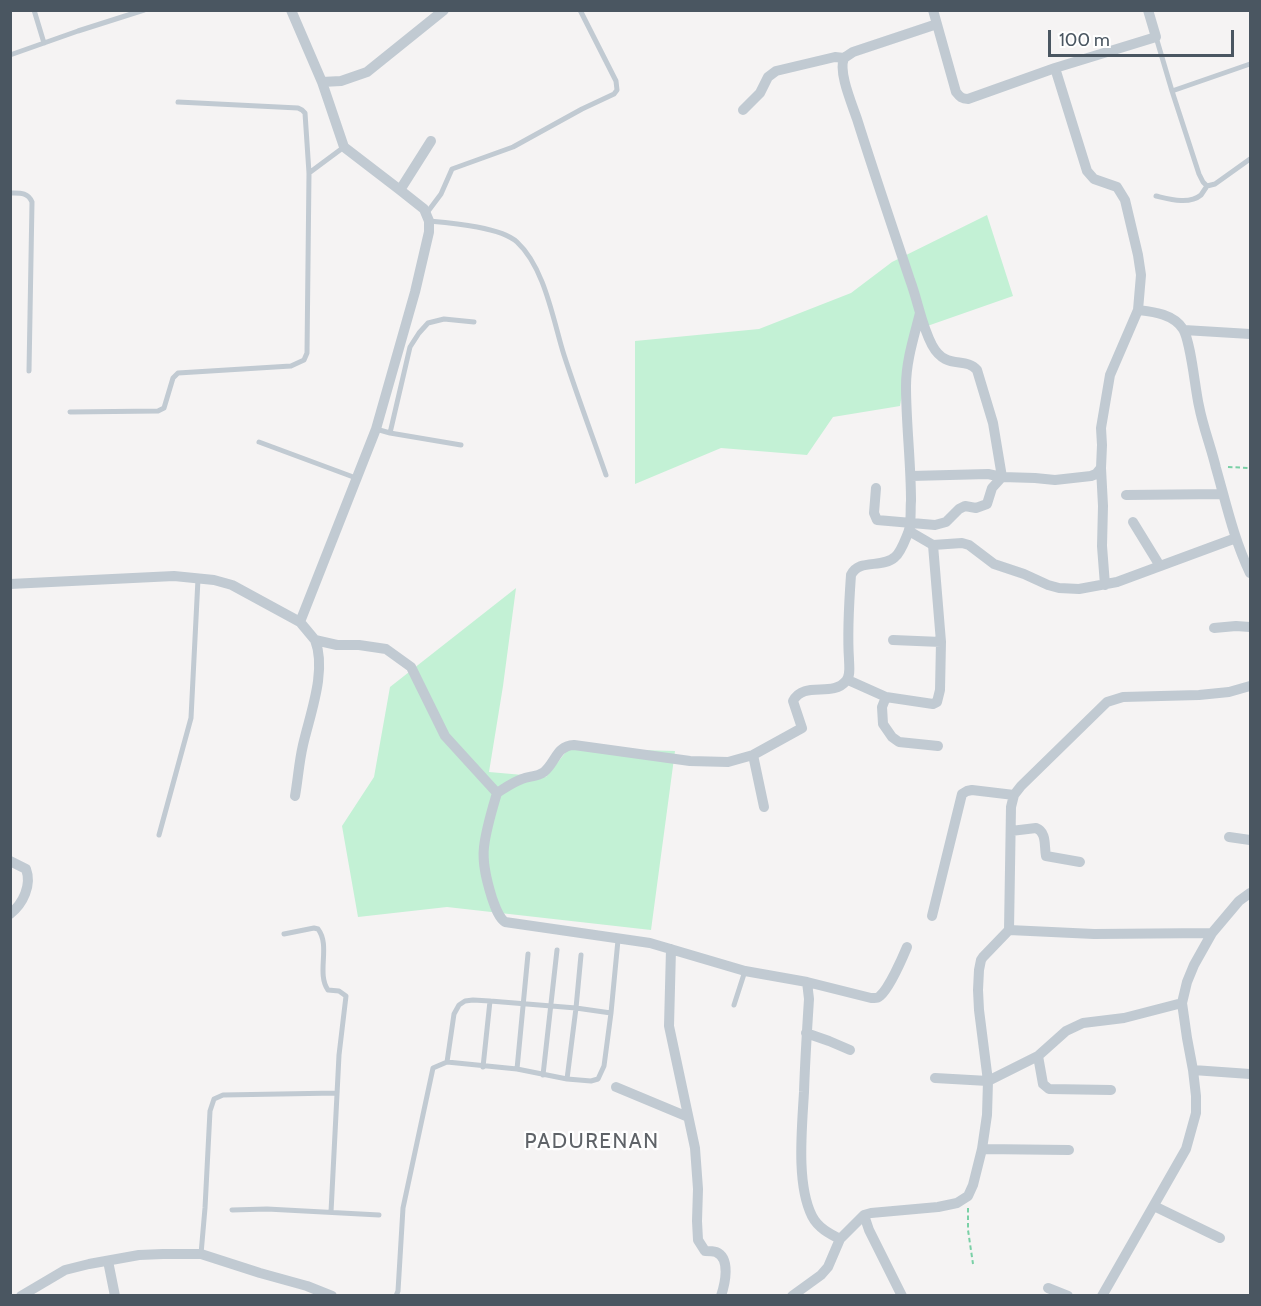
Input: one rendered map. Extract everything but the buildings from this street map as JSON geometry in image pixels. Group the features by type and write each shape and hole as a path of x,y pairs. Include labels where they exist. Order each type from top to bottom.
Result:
{"street":[{"path":"291,10 322,82 344,147 424,209 428,218 429,232 415,292 376,429 300,622"},
{"path":"322,82 342,81 367,72 444,10"},
{"path":"933,10 956,92 963,99 976,97 1055,68 1156,37 1148,10"},
{"path":"743,110 760,93 768,76 776,71 835,57 844,58 860,49 936,24"},
{"path":"844,58 842,66 845,80 874,175 932,345 948,361 972,365 977,370 993,423 1002,477"},
{"path":"1055,68 1087,171 1094,179 1118,188 1125,200 1141,275 1138,310 1110,375 1101,429 1104,506 1102,546 1105,585"},
{"path":"400,190 431,141"},
{"path":"1138,310 1171,318 1184,330 1199,407 1236,538 1251,573"},
{"path":"907,947 881,995 877,998 865,998 807,982 745,971 650,943 505,922 494,903 487,880 484,847 497,793 519,780 540,774 561,749 567,746 690,761 728,762 753,755 802,728 793,701 799,693 809,689 839,687 848,680 850,672 848,637 853,570 858,566 893,559 910,526 911,476 906,384 908,360 920,313"},
{"path":"1184,330 1251,334"},
{"path":"911,476 988,474 1055,480 1075,479 1096,474 1101,468"},
{"path":"876,489 874,513 877,519 910,526 935,525 946,522 965,506 976,508 987,504 992,488 1002,477"},
{"path":"1126,495 1223,494"},
{"path":"1134,522 1160,566"},
{"path":"910,526 933,545 962,543 969,545 994,564 1048,585 1079,589 1118,582 1236,538"},
{"path":"848,680 886,697 935,703 940,690 941,642 933,545"},
{"path":"10,584 156,576 214,580 232,585 300,622 315,640 318,653 317,690 303,746 295,796"},
{"path":"1214,628 1251,627"},
{"path":"893,639 941,642"},
{"path":"315,640 337,645 386,649 411,668 445,736 497,793"},
{"path":"792,1296 821,1275 828,1267 840,1239 864,1215 957,1203 968,1196 974,1185 987,1115 988,1082 979,1010 979,970 983,957 1009,930 1011,807 1014,795 1053,753 1107,702 1123,697 1199,695 1250,687"},
{"path":"886,697 882,707 883,724 892,737 899,742 938,746"},
{"path":"753,755 764,807"},
{"path":"932,916 962,794 972,790 1014,795"},
{"path":"1011,831 1039,829 1043,834 1046,856 1080,862"},
{"path":"1229,837 1251,840"},
{"path":"10,861 26,869 28,875 27,889 21,904 10,914"},
{"path":"1102,1296 1186,1149 1192,1131 1196,1113 1196,1096 1182,1003 1194,965 1212,933 1239,901 1251,893"},
{"path":"1009,930 1094,934 1212,933"},
{"path":"671,949 669,1026 694,1148 698,1189 698,1240 705,1251 718,1253 723,1259 725,1269 721,1296"},
{"path":"807,982 809,999 802,1170 806,1197 813,1218 825,1232 840,1239"},
{"path":"935,1078 988,1082 1038,1056 1066,1031 1083,1023 1124,1018 1182,1003"},
{"path":"807,1033 850,1050"},
{"path":"1038,1056 1043,1084 1046,1088 1111,1090"},
{"path":"1193,1070 1251,1074"},
{"path":"616,1087 688,1117"},
{"path":"982,1149 1069,1150"},
{"path":"1154,1206 1220,1238"},
{"path":"864,1215 869,1230 902,1296"},
{"path":"21,1296 65,1270 151,1254 201,1254 307,1286 332,1296"},
{"path":"108,1261 115,1296"},
{"path":"1048,1288 1068,1296"}],"lane":[{"path":"34,10 44,44"},
{"path":"10,55 144,10"},
{"path":"580,10 616,81 617,90 614,94 513,147 452,169 428,218 499,232 516,241 530,258 545,290 606,475"},
{"path":"1156,37 1199,174 1207,186"},
{"path":"1172,91 1251,64"},
{"path":"70,412 158,411 164,408 173,378 178,373 291,366 304,360 307,353 309,173 302,110 178,102"},
{"path":"309,173 344,147"},
{"path":"1156,196 1178,201 1192,199 1200,195 1207,186 1215,184 1251,159"},
{"path":"10,193 25,194 32,202 29,371"},
{"path":"390,433 411,347 419,333 428,324 444,319 474,322"},
{"path":"376,429 461,445"},
{"path":"259,442 357,479"},
{"path":"159,835 191,718 198,579"},
{"path":"284,934 318,929 323,938 326,988 339,991 346,996 339,1055 331,1212"},
{"path":"396,1296 403,1208 433,1068 447,1062 517,1069 567,1079 591,1081 598,1079 604,1066 618,939"},
{"path":"543,1075 556,950"},
{"path":"517,1069 528,954"},
{"path":"567,1079 580,955"},
{"path":"734,1005 745,971"},
{"path":"447,1062 454,1014 459,1005 465,1001 473,999 611,1013"},
{"path":"483,1067 490,1001"},
{"path":"201,1254 210,1111 214,1099 223,1095 337,1093"},
{"path":"232,1210 267,1209 379,1215"}],"path":[{"path":"1216,466 1251,468"},
{"path":"968,1196 968,1230 973,1264"}],"green space":[{"path":"987,215 1013,296 913,331 900,406 833,417 807,455 721,448 635,484 635,341 759,329 851,293 892,262"},
{"path":"516,588 489,772 546,777 569,748 675,751 651,930 447,907 358,917 342,826 374,777 390,687"}],"district":[{"name":"PADURENAN","path":"592,1142"}]}
